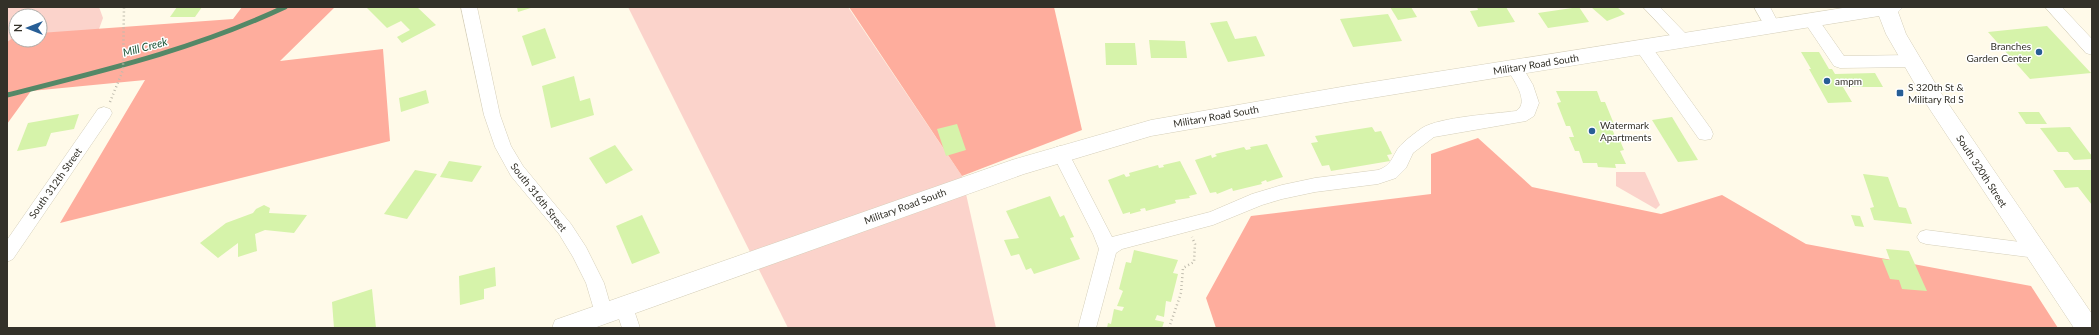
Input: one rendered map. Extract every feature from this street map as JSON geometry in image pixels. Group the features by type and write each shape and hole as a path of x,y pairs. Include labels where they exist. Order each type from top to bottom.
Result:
{"main road":[{"name":"Military Road South","path":"564,328 1020,166 1120,135 1180,122 1889,7"},
{"name":"South 320th Street","path":"1889,7 1896,34 1934,99 2088,328"}],"street":[{"name":"South 316th Street","path":"469,7 492,115 503,147 517,171 565,229 580,252 595,283 614,310 631,328"},
{"path":"1651,7 1683,40"},
{"path":"1762,7 1772,26"},
{"path":"2052,7 2092,49"},
{"path":"1811,20 1840,62 1911,61"},
{"path":"1643,47 1705,134"},
{"path":"1108,250 1117,243 1213,218 1258,199 1282,192 1390,173 1400,163 1407,149 1429,132 1447,128 1520,118 1528,112 1531,103 1527,89 1514,67"},
{"name":"South 312th Street","path":"7,254 104,113"},
{"path":"1060,153 1102,233 1108,250 1087,328"},
{"path":"1926,237 2036,251"}],"path":[{"path":"104,113 115,93 123,70 124,7"},
{"path":"1169,328 1181,292 1183,268 1194,262 1195,244 1187,225"}],"shaded area":[{"path":"7,7 99,7 103,18 99,29 7,94"},
{"path":"242,7 335,7 280,61 383,49 390,141 60,223 145,80 31,91 7,124 7,42 8,41 8,48 48,48 48,32 233,19"},
{"path":"628,7 848,7 962,176 996,328 788,328"},
{"path":"849,7 1054,7 1082,130 962,176"},
{"path":"1478,138 1532,187 1661,214 1722,195 1806,244 2031,286 2058,328 1216,328 1206,298 1251,216 1431,194 1431,154"},
{"path":"1616,172 1645,172 1660,205 1656,209 1616,186"}],"building":[{"path":"177,7 202,7 195,17 170,17"},
{"path":"366,7 417,7 436,25 402,43 397,37 410,30 401,21 387,28"},
{"path":"517,7 534,7 518,12"},
{"path":"1390,7 1411,7 1417,17 1398,20"},
{"path":"1477,7 1506,7 1515,22 1478,27 1470,11 1478,10"},
{"path":"1579,7 1589,22 1548,28 1538,13"},
{"path":"1591,7 1617,7 1625,14 1607,21"},
{"path":"1388,14 1402,41 1353,47 1340,19"},
{"path":"1227,21 1235,39 1256,36 1265,56 1228,62 1210,23"},
{"name":"Branches Garden Center","path":"2047,26 2091,73 2030,79 1988,32"},
{"path":"545,28 556,58 532,66 522,36"},
{"path":"1149,40 1185,41 1187,58 1151,58"},
{"path":"1105,43 1135,43 1137,65 1106,65"},
{"name":"ampm","path":"1801,52 1819,52 1829,69 1832,69 1835,74 1875,73 1883,87 1843,87 1852,102 1828,103"},
{"path":"574,76 580,101 590,98 594,115 551,128 542,86"},
{"path":"426,90 429,103 401,112 399,98"},
{"name":"Watermark Apartments","path":"1556,91 1597,91 1601,102 1605,102 1614,124 1610,124 1615,136 1618,136 1624,150 1620,151 1626,164 1615,164 1616,168 1598,167 1597,163 1583,163 1579,151 1575,151 1569,137 1574,137 1570,126 1566,126 1557,103 1561,102"},
{"path":"2018,112 2039,112 2047,124 2026,124"},
{"path":"79,114 74,129 51,133 46,146 17,151 28,123"},
{"path":"1672,117 1698,160 1678,162 1652,120"},
{"path":"957,124 966,150 946,156 937,129"},
{"path":"1372,127 1375,132 1381,131 1392,154 1387,155 1390,161 1331,171 1329,165 1322,166 1311,143 1318,142 1315,136"},
{"path":"2070,127 2092,156 2092,159 2074,160 2068,152 2058,152 2040,128"},
{"path":"1267,144 1283,177 1267,182 1266,180 1261,182 1262,184 1233,191 1232,188 1217,194 1216,192 1210,193 1195,160 1211,155 1212,158 1217,156 1215,154 1244,147 1246,150 1251,149 1250,147"},
{"path":"615,145 633,170 606,184 589,158"},
{"path":"449,161 482,166 472,182 440,177"},
{"path":"1180,161 1197,194 1189,196 1190,198 1175,200 1176,203 1146,211 1145,208 1140,209 1141,211 1130,214 1130,212 1123,214 1108,180 1124,174 1126,177 1130,176 1129,173 1158,165 1159,168 1164,167 1163,165"},
{"path":"415,170 437,174 407,219 384,214"},
{"path":"2053,170 2092,170 2092,205 2078,187 2065,188"},
{"path":"1863,174 1888,177 1899,207 1906,208 1912,224 1874,220 1870,208 1874,207"},
{"path":"1050,196 1060,217 1064,215 1074,237 1070,238 1080,259 1034,274 1031,268 1026,270 1019,254 1011,256 1004,240 1019,238 1006,211"},
{"path":"264,205 270,208 269,213 307,215 294,233 265,230 255,234 257,251 238,257 238,243 218,258 200,243 226,223 253,213 256,209"},
{"path":"642,215 660,253 632,264 616,226"},
{"path":"1851,215 1860,216 1864,227 1855,226"},
{"path":"1886,249 1909,251 1927,291 1902,289 1899,280 1890,279 1882,259 1890,260"},
{"path":"1134,250 1178,260 1173,273 1178,274 1171,302 1166,301 1164,317 1157,315 1155,320 1164,322 1162,328 1107,328 1108,323 1111,324 1114,309 1122,311 1124,307 1117,306 1123,291 1119,289 1126,262 1131,263"},
{"path":"495,267 496,286 484,289 484,299 460,305 459,276"},
{"path":"372,289 376,328 334,328 332,302"}],"waterway":[{"name":"Mill Creek","path":"7,95 113,68 183,47 251,22 285,7"}],"place":[{"name":"Branches Garden Center","path":"2039,52"},
{"name":"ampm","path":"1827,81"},
{"name":"S 320th St & Military Rd S","path":"1900,93"},
{"name":"Watermark Apartments","path":"1592,131"}]}
